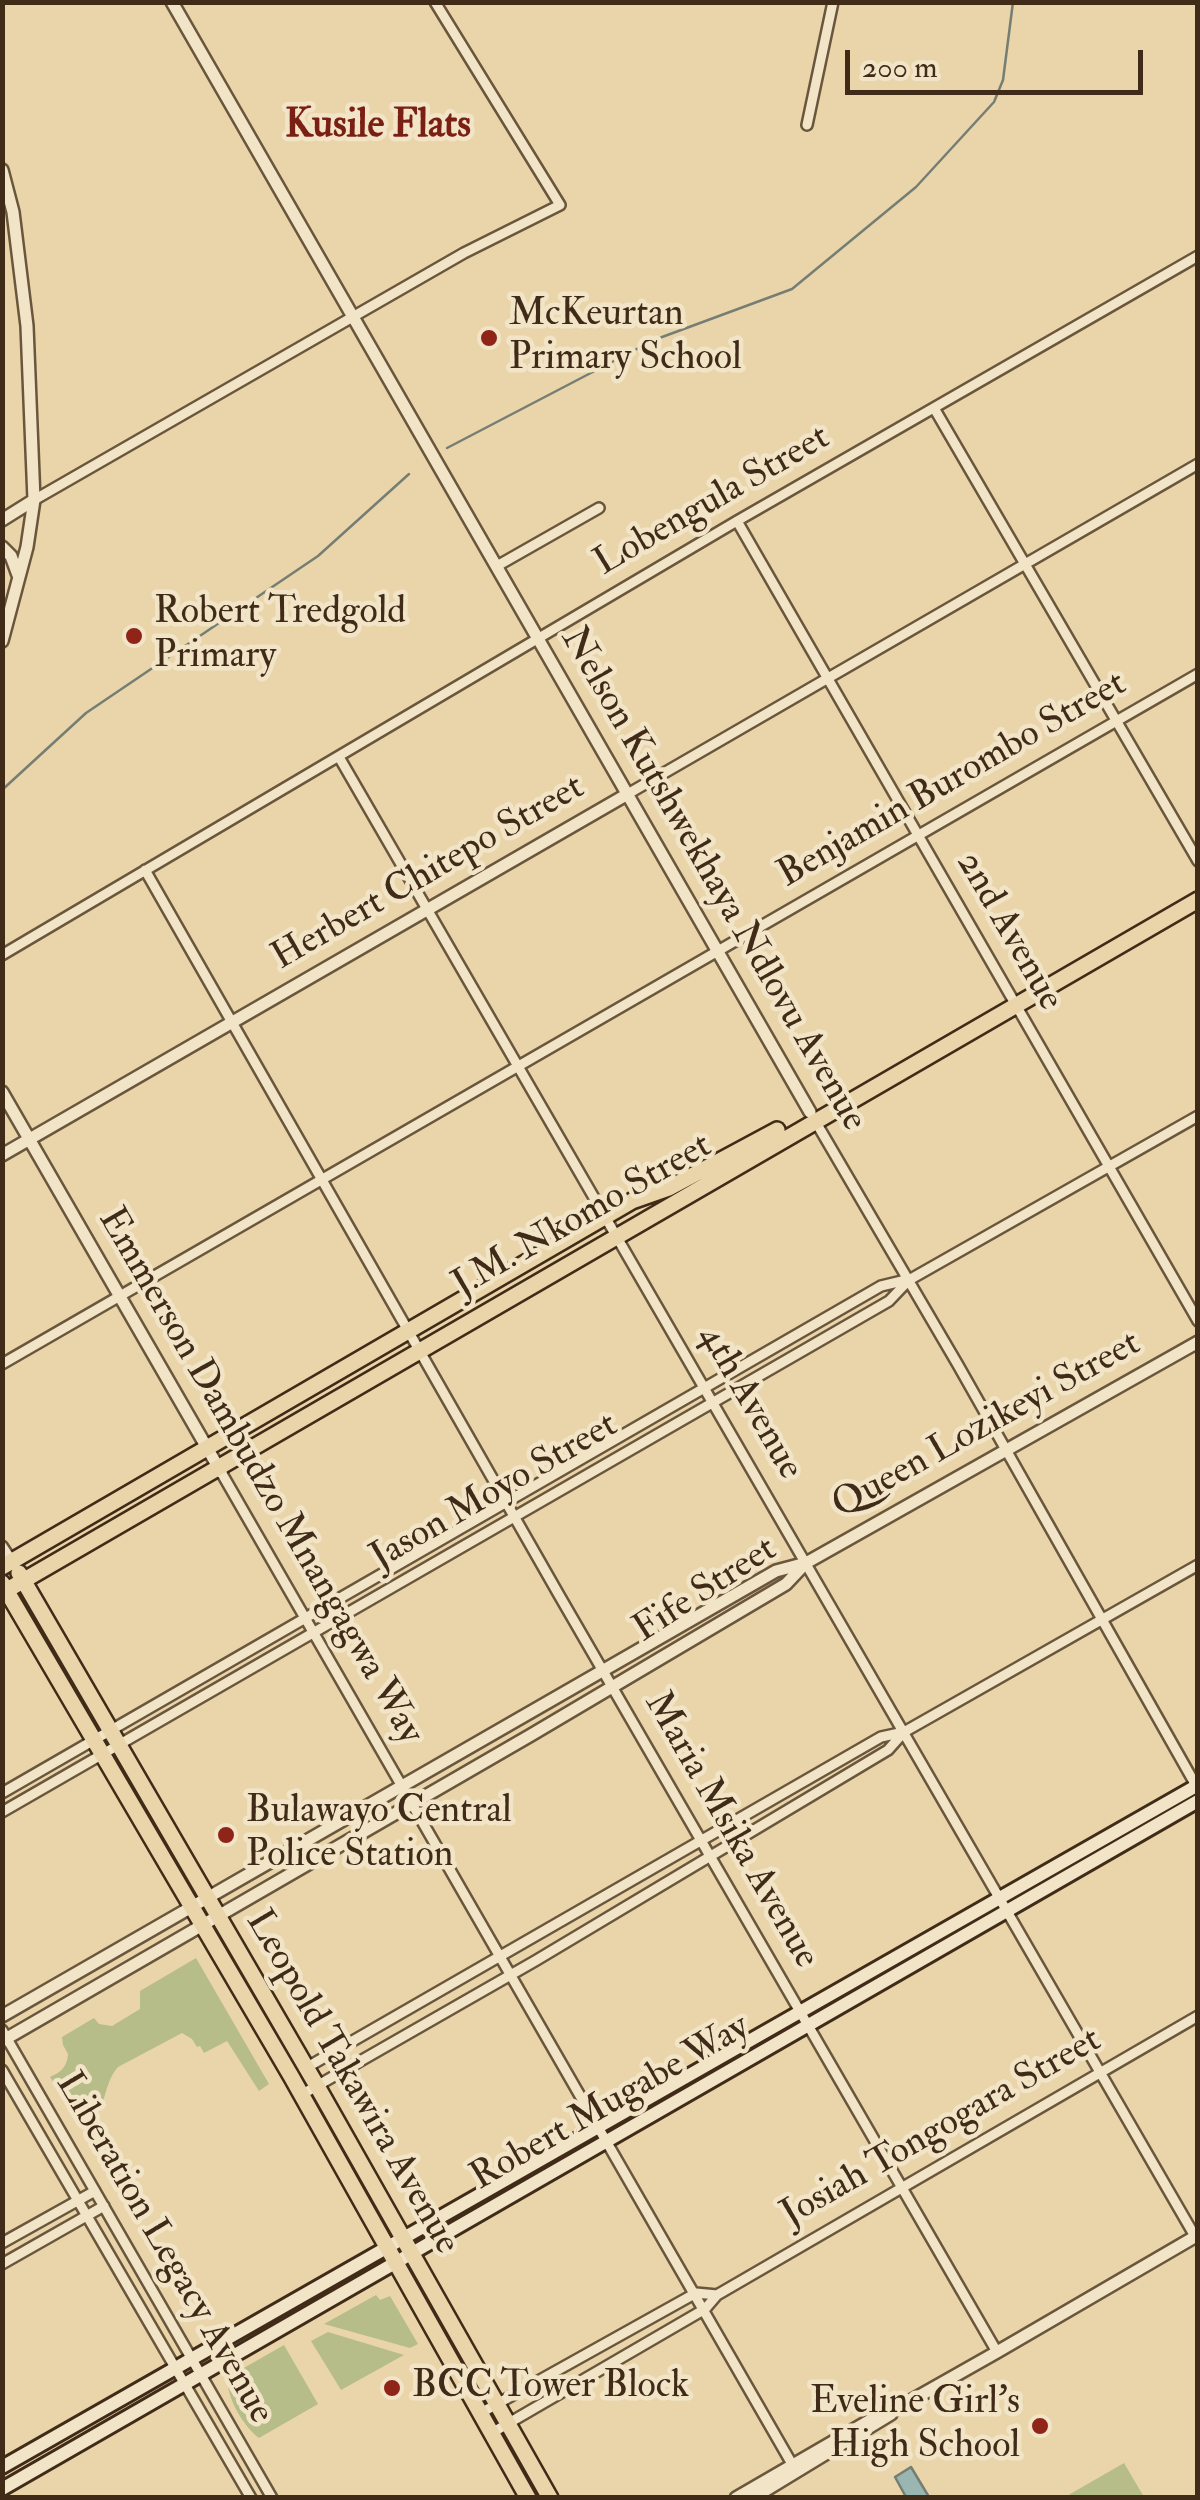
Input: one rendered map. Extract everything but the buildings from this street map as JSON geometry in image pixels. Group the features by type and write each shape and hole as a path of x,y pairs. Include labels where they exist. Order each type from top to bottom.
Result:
{"highway":[{"name":"J.M. Nkomo Street","path":"4,1589 220,1469 1198,890"},
{"name":"J.M. Nkomo Street","path":"1013,1001 1198,900"},
{"name":"J.M. Nkomo Street","path":"7,1564 632,1201 669,1188 813,1116"},
{"name":"Leopold Takawira Avenue","path":"7,1564 23,1581 208,1898 550,2498"},
{"name":"Leopold Takawira Avenue","path":"4,1589 290,2076 528,2498"}],"main road":[{"name":"Robert Mugabe Way","path":"2,2489 201,2374 600,2127 805,2018 1197,1790"},
{"name":"Robert Mugabe Way","path":"407,2246 608,2140 805,2018"},
{"name":"Robert Mugabe Way","path":"2,2467 192,2358 392,2255"}],"street":[{"path":"2,520 464,253 560,206 435,2"},
{"path":"807,125 833,2"},
{"name":"Nelson Kutshwekhaya Ndlovu Avenue","path":"176,4 1197,1790"},
{"path":"2,170 14,212 27,326 34,500 2,640"},
{"name":"Lobengula Street","path":"2,955 737,521 1198,256"},
{"path":"934,408 1198,861"},
{"name":"Herbert Chitepo Street","path":"2,1154 1198,464"},
{"path":"496,566 599,508"},
{"name":"2nd Avenue","path":"737,521 1198,1321"},
{"path":"2,547 14,562 19,579"},
{"name":"Benjamin Burombo Street","path":"2,1364 1198,674"},
{"name":"4th Avenue","path":"339,757 1197,2237"},
{"name":"Maria Msika Avenue","path":"146,870 612,1688 998,2352"},
{"name":"Emmerson Dambudzo Mnangagwa Way","path":"2,1092 795,2469"},
{"name":"Jason Moyo Street","path":"2,1812 102,1755 114,1738 306,1618 881,1286 908,1280 1198,1116"},
{"name":"Jason Moyo Street","path":"2,1792 94,1740 114,1738 314,1632 889,1300 908,1280"},
{"name":"Queen Lozikeyi Street","path":"806,1562 1198,1342"},
{"name":"Leopold Takawira Avenue","path":"2,1546 7,1564"},
{"name":"Fife Street","path":"2,2016 776,1570 806,1562"},
{"name":"Fife Street","path":"4,2036 612,1688 786,1584 806,1562"},
{"path":"290,2076 880,1738 904,1732 1198,1565"},
{"path":"300,2095 888,1750 904,1732"},
{"name":"Josiah Tongogara Street","path":"490,2434 705,2309 717,2295 900,2186 1198,2016"},
{"name":"Liberation Legacy Avenue","path":"4,2036 272,2498"},
{"name":"Liberation Legacy Avenue","path":"2,2070 251,2498"},
{"path":"2,2243 95,2190"},
{"path":"2,2264 104,2206"},
{"path":"736,2498 882,2423 898,2408 1197,2237"},
{"path":"479,2414 696,2293 717,2295"},
{"path":"753,2498 795,2469"}],"green space":[{"path":"196,1958 269,2084 259,2091 227,2041 204,2053 182,2033 118,2067 96,2119 127,2171 117,2176 50,2077 66,2062 68,2054 62,2037 94,2018 99,2024 112,2026 140,2009 140,1991"},
{"path":"376,2295 380,2300 390,2296 418,2344 410,2348 324,2324"},
{"path":"328,2332 404,2355 341,2390 311,2341"},
{"path":"284,2345 318,2404 259,2438 237,2410 229,2393 228,2377"},
{"path":"1124,2463 1144,2497 1065,2497"}],"water":[{"path":"911,2467 929,2497 906,2497 895,2477"}],"waterway":[{"path":"447,448 654,340 792,289 916,187 994,102 1003,80 1013,2"},
{"path":"2,790 86,713 318,556 409,474"}],"place":[{"name":"McKeurtan Primary School","path":"489,338"},
{"name":"Robert Tredgold Primary","path":"134,636"},
{"name":"Bulawayo Central Police Station","path":"226,1835"},
{"name":"BCC Tower Block","path":"392,2388"},
{"name":"Eveline Girl's High School","path":"1040,2426"}],"district":[{"name":"Kusile Flats","path":"378,127"}]}
